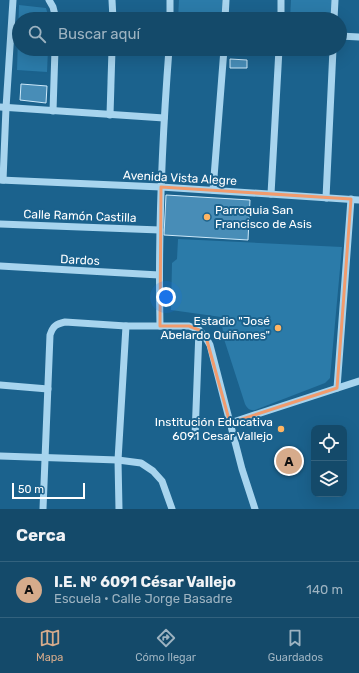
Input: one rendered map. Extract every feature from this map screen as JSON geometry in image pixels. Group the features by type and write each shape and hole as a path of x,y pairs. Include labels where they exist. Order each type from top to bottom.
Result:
{"street":[{"path":"1,180 3,107 13,0"},
{"path":"49,0 54,12"},
{"path":"112,0 113,12"},
{"path":"170,0 170,12"},
{"path":"225,12 226,0"},
{"path":"281,12 282,0"},
{"path":"334,12 335,0"},
{"path":"347,36 359,37"},
{"path":"53,111 55,56"},
{"path":"110,114 112,56"},
{"path":"160,326 159,275 161,187 168,56"},
{"path":"213,190 223,56"},
{"path":"271,194 279,56"},
{"path":"326,198 333,56"},
{"path":"3,107 164,118"},
{"name":"Avenida Vista Alegre","path":"1,180 161,187 359,200"},
{"path":"337,388 351,200"},
{"name":"Calle Ramón Castilla","path":"0,224 160,230"},
{"name":"Dardos","path":"0,266 159,275"},
{"path":"43,509 50,335 52,328 57,324 65,322 126,326 189,326 199,330 206,337 210,345 242,469 255,509"},
{"path":"119,509 118,460 126,326"},
{"path":"195,436 199,330"},
{"path":"230,423 359,381"},
{"path":"0,385 48,389"},
{"path":"0,456 118,460 141,463 153,471 162,482 172,509"}],"highlighted area":[{"path":"161,187 351,199 337,388 230,423 206,337 199,330 189,326 160,326"}],"shaded area":[{"path":"179,0 222,0 222,12 178,12"},
{"path":"291,0 332,0 331,12 290,12"},
{"path":"19,5 46,8 47,12 19,12"},
{"path":"17,56 48,56 47,72 17,70"},
{"name":"Estadio \"José Abelardo Quiñones\"","path":"178,239 342,247 330,378 325,383 255,410 248,408 245,404 224,339 221,317 171,310 172,263 177,259"}],"building":[{"path":"230,59 247,60 247,68 230,68"},
{"path":"21,84 47,86 46,103 20,100"},
{"name":"Parroquia San Francisco de Asis","path":"166,195 250,200 248,240 164,235"}],"place":[{"name":"Parroquia San Francisco de Asis","path":"207,217"},
{"name":"Estadio \"José Abelardo Quiñones\"","path":"278,328"},
{"name":"Institución Educativa 6091 Cesar Vallejo","path":"281,429"},
{"name":"I.E. N° 6091 César Vallejo","path":"289,461"}]}
